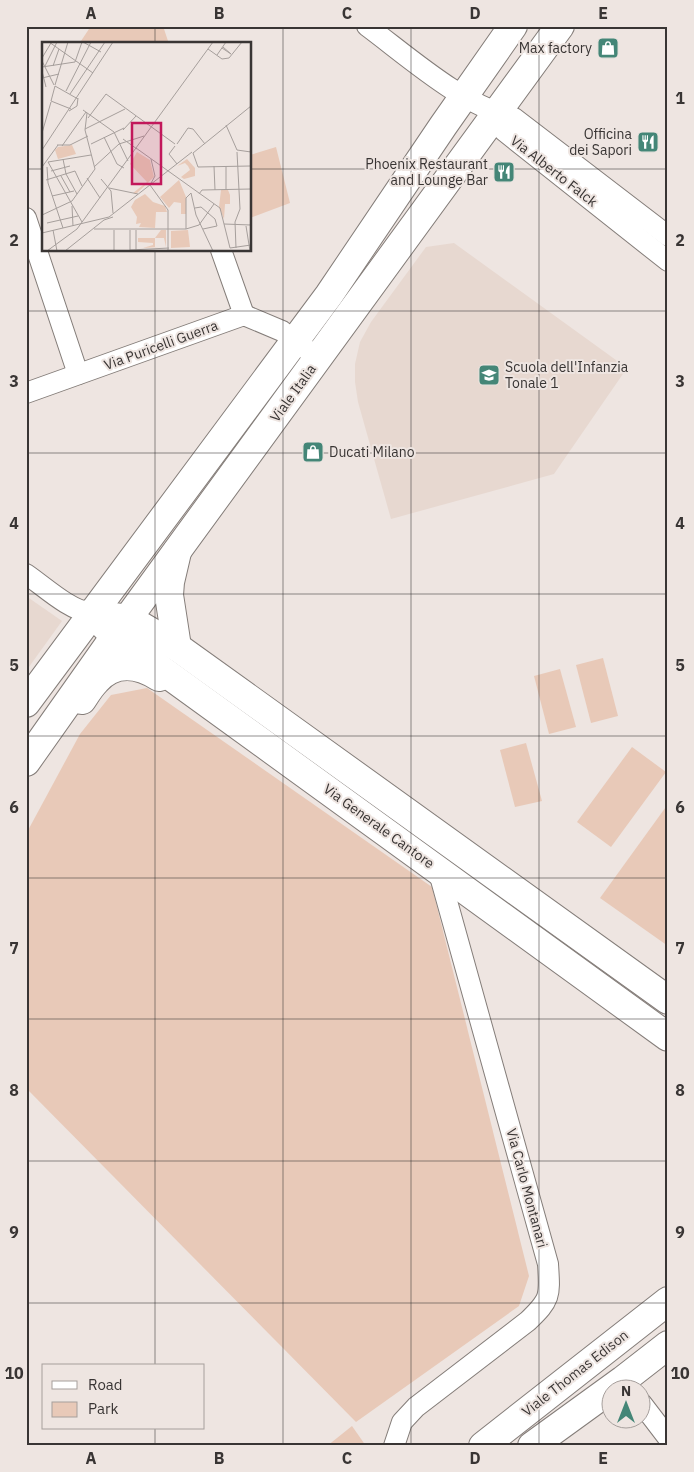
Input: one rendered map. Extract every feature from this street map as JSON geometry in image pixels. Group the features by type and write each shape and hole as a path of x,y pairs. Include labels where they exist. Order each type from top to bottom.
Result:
{"street":[{"path":"367,26 463,96 496,113"},
{"path":"26,703 329,295 463,96 513,26"},
{"name":"Viale Italia","path":"27,762 177,552 560,26"},
{"name":"Via Alberto Falck","path":"496,113 514,118 668,236"},
{"name":"Via Alberto Falck","path":"496,113 504,131 668,261"},
{"path":"26,218 78,374"},
{"path":"221,251 244,316 282,331 318,358"},
{"name":"Via Puricelli Guerra","path":"26,392 244,316"},
{"path":"177,552 169,595 177,646"},
{"name":"Via Generale Cantore","path":"26,574 72,607 122,628 177,646 668,1000"},
{"name":"Via Generale Cantore","path":"122,628 191,690 668,1037"},
{"name":"Viale Italia","path":"27,762 48,747 96,681 104,673 122,667 133,666 147,670 167,682 191,690"},
{"name":"Via Carlo Montanari","path":"394,1446 402,1422 416,1407 528,1321 544,1305 548,1294 548,1264 438,869"},
{"name":"Viale Thomas Edison","path":"483,1446 668,1301"},
{"path":"632,1380 668,1345"},
{"path":"532,1446 602,1401"},
{"path":"652,1417 668,1438"}],"shaded area":[{"name":"Scuola dell'Infanzia Tonale 1","path":"454,243 627,368 554,474 391,519 358,402 355,364 360,342 371,322 426,247"},
{"path":"26,596 62,621 26,671"}],"green space":[{"path":"91,26 163,26 168,42 81,42"},
{"path":"276,147 290,203 251,218 251,155"},
{"path":"603,658 618,716 591,723 576,665"},
{"path":"560,669 576,727 549,734 534,676"},
{"path":"147,688 432,887 529,1276 519,1306 356,1422 26,1088 26,834 80,734 111,695"},
{"path":"526,743 542,801 515,807 500,750"},
{"path":"632,747 666,772 611,847 577,822"},
{"path":"668,804 668,946 600,898"},
{"path":"352,1426 366,1446 327,1446"}],"place":[{"name":"Max factory","path":"608,48"},
{"name":"Officina dei Sapori","path":"648,142"},
{"name":"Phoenix Restaurant and Lounge Bar","path":"504,172"},
{"name":"Scuola dell'Infanzia Tonale 1","path":"489,375"},
{"name":"Ducati Milano","path":"313,452"}]}
